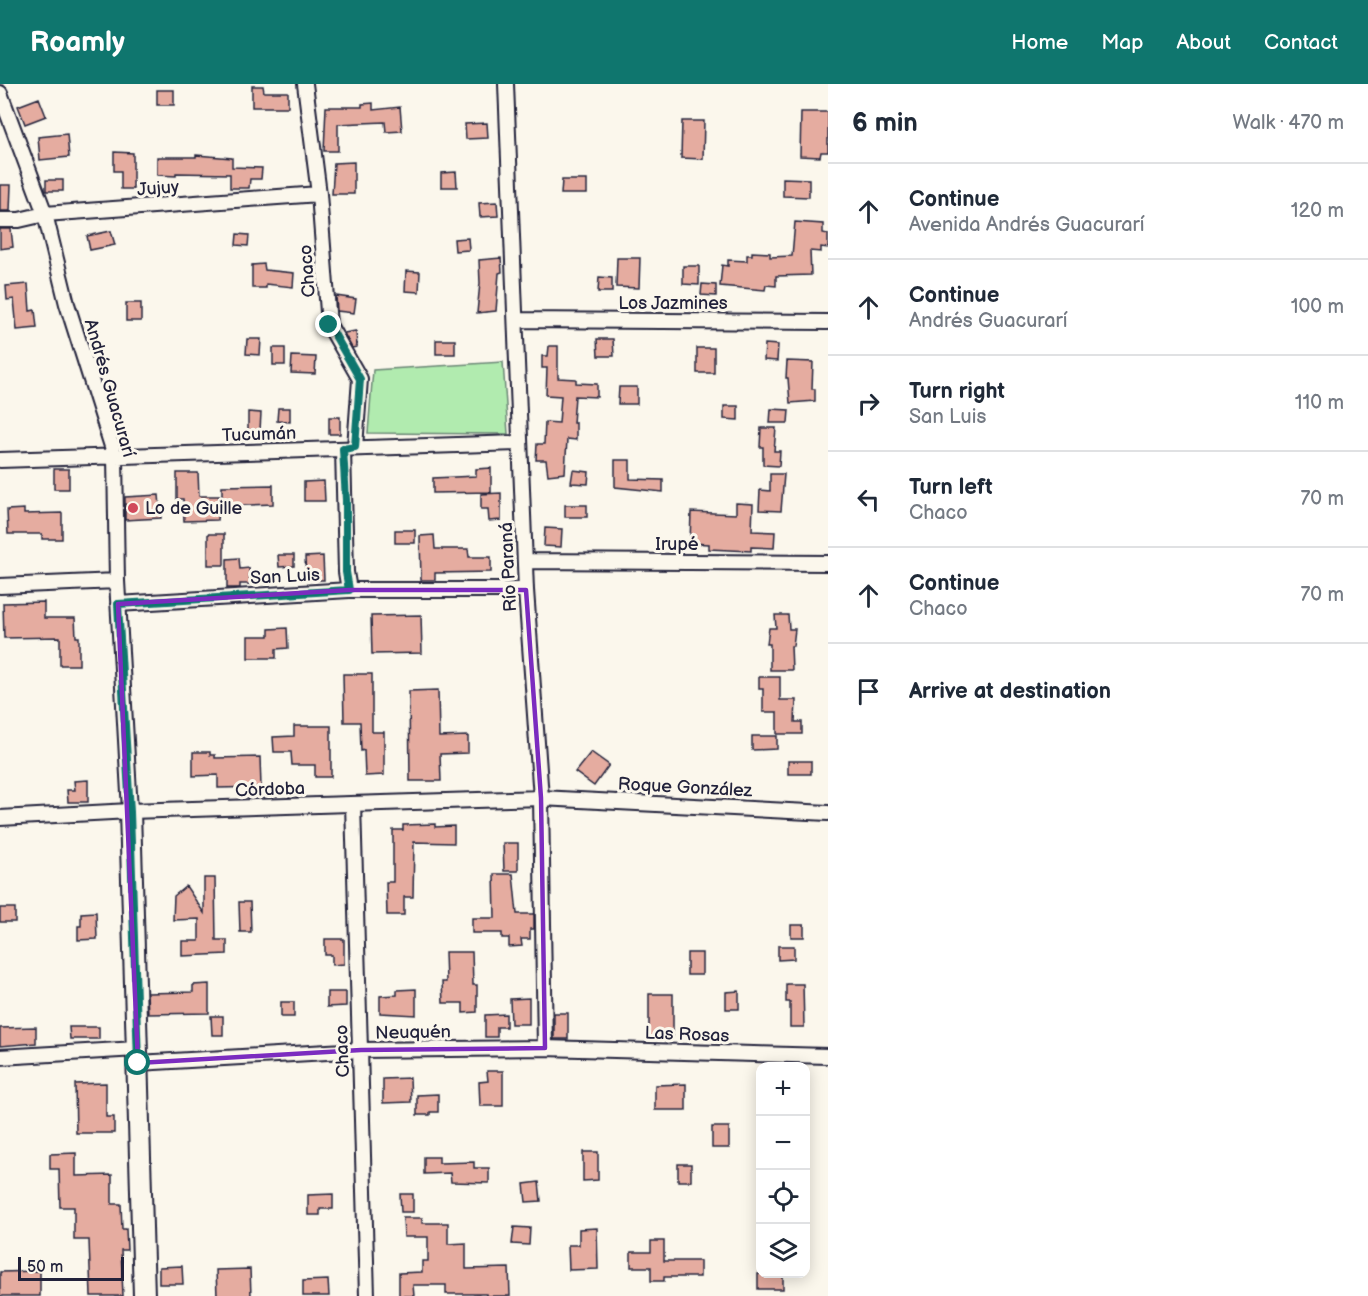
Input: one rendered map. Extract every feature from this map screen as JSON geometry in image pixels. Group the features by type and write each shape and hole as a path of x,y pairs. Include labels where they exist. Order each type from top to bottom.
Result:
{"street":[{"name":"Chaco","path":"305,84 319,194 329,325 360,379 349,448 346,500 346,572 349,590"},
{"name":"Río Paraná","path":"506,84 526,590 541,798 545,1048"},
{"name":"Andrés Guacurarí","path":"0,93 45,214 67,304 115,456 117,581 130,812"},
{"name":"Jujuy","path":"0,220 19,220 45,214 319,194"},
{"name":"Los Jazmines","path":"517,320 828,322"},
{"name":"Tucumán","path":"0,460 520,443"},
{"name":"Irupé","path":"525,561 828,563"},
{"path":"0,586 117,581"},
{"name":"San Luis","path":"118,604 349,590 526,590"},
{"name":"Córdoba","path":"0,818 541,798"},
{"name":"Roque González","path":"541,798 828,813"},
{"name":"Chaco","path":"352,804 367,1296"},
{"path":"130,812 144,1296"},
{"name":"Neuquén","path":"0,1057 545,1048"},
{"name":"Las Rosas","path":"545,1048 828,1056"}],"highlighted area":[{"path":"349,590 526,590 541,798 545,1048 361,1050 138,1063 118,604"}],"green space":[{"path":"503,362 508,434 368,433 373,370"}],"building":[{"path":"252,86 263,86 264,92 288,92 288,107 252,107"},
{"path":"157,90 174,90 174,105 157,105"},
{"path":"39,98 46,116 25,124 18,106"},
{"path":"373,103 373,110 400,107 402,131 386,132 385,122 338,124 338,151 324,151 326,107 362,107 362,104"},
{"path":"801,112 828,112 828,152 821,152 820,157 800,156"},
{"path":"682,121 704,121 703,159 681,158"},
{"path":"487,123 488,138 466,139 465,124"},
{"path":"67,134 69,157 40,160 38,137"},
{"path":"114,152 133,153 133,189 121,189 121,171 114,171"},
{"path":"196,155 232,158 232,167 262,168 261,179 250,179 249,188 230,188 230,174 157,175 157,157 196,157"},
{"path":"354,162 354,194 332,194 334,163"},
{"path":"456,172 457,187 441,187 441,173"},
{"path":"783,178 809,179 809,197 783,196"},
{"path":"46,180 63,180 63,191 46,191"},
{"path":"562,180 587,180 587,194 561,194"},
{"path":"0,185 11,185 10,211 0,211"},
{"path":"497,202 498,216 480,217 479,203"},
{"path":"795,222 823,224 823,233 828,234 828,248 821,247 821,252 810,251 811,275 776,276 776,286 766,285 765,290 720,286 722,265 728,266 728,260 747,261 747,255 752,255 752,252 770,253 770,257 792,256"},
{"path":"0,229 11,229 13,247 0,249"},
{"path":"111,231 115,245 90,250 87,236"},
{"path":"237,234 249,235 248,246 236,245"},
{"path":"468,238 469,250 455,251 454,239"},
{"path":"501,258 502,272 499,273 496,311 477,313 480,283 479,260"},
{"path":"617,258 640,258 639,288 616,287"},
{"path":"264,264 265,270 294,273 293,287 266,284 266,288 252,288 252,265"},
{"path":"683,266 699,266 699,285 683,284"},
{"path":"406,271 420,272 419,292 405,291"},
{"path":"599,277 612,278 612,292 598,292"},
{"path":"28,284 30,311 35,310 37,328 17,330 14,299 7,300 6,286"},
{"path":"702,284 716,285 716,296 701,295"},
{"path":"336,296 356,299 354,313 337,311"},
{"path":"126,303 141,303 141,321 126,321"},
{"path":"356,331 357,347 352,348 344,333"},
{"path":"247,339 261,339 260,355 246,354"},
{"path":"597,339 613,339 614,356 598,356"},
{"path":"436,340 455,340 455,354 436,354"},
{"path":"765,344 778,345 777,361 764,360"},
{"path":"549,346 558,346 558,378 576,379 576,383 597,384 597,397 575,396 573,423 576,423 576,440 567,439 565,473 548,475 546,460 536,460 537,444 544,444 545,422 559,423 561,396 546,395 547,368 542,368 542,356 548,356"},
{"path":"273,348 285,348 285,365 273,365"},
{"path":"697,348 714,348 714,373 697,373"},
{"path":"292,356 316,357 315,374 291,373"},
{"path":"787,361 813,362 812,389 815,389 815,401 790,403 788,378 786,378"},
{"path":"619,387 637,387 637,404 618,404"},
{"path":"724,406 738,406 738,420 724,419"},
{"path":"278,408 290,408 290,422 277,421"},
{"path":"771,409 789,410 788,423 770,423"},
{"path":"248,412 261,413 260,430 248,430"},
{"path":"329,417 340,417 340,434 329,434"},
{"path":"761,428 776,428 774,451 780,451 779,466 763,465 763,447 760,447"},
{"path":"615,460 630,460 630,479 663,480 663,492 615,487"},
{"path":"491,468 491,492 433,493 433,478 476,476 476,469"},
{"path":"54,469 69,469 69,489 54,489"},
{"path":"573,470 589,472 588,484 571,483"},
{"path":"177,473 198,473 199,496 219,496 217,520 184,521 183,499 177,499"},
{"path":"770,474 784,474 781,511 759,510 760,490 770,491"},
{"path":"324,481 325,501 304,501 304,482"},
{"path":"273,485 273,504 222,506 222,486"},
{"path":"501,493 501,520 489,521 488,509 481,509 481,494"},
{"path":"159,495 161,518 125,520 125,497"},
{"path":"736,503 753,504 752,531 775,532 774,548 751,547 751,551 709,549 709,544 690,543 691,512 736,514"},
{"path":"565,505 587,505 587,517 565,517"},
{"path":"24,509 24,514 62,513 62,539 42,539 42,534 8,534 7,510"},
{"path":"545,528 562,529 561,547 544,546"},
{"path":"395,530 415,530 415,543 395,543"},
{"path":"208,534 224,534 224,565 208,565"},
{"path":"434,535 435,549 468,549 469,557 491,557 491,572 435,573 435,580 421,580 420,536"},
{"path":"278,555 294,555 294,566 279,567"},
{"path":"323,556 324,580 306,580 305,557"},
{"path":"239,558 240,569 249,568 250,584 240,584 240,588 227,588 227,559"},
{"path":"44,602 44,618 75,618 76,637 79,637 79,665 60,665 60,637 4,638 3,603"},
{"path":"421,615 422,653 372,654 371,616"},
{"path":"775,615 788,615 789,629 795,629 793,646 791,646 792,670 770,670 770,644 767,644 769,628 776,628"},
{"path":"287,628 288,648 276,649 276,658 248,658 248,636 269,636 269,629"},
{"path":"343,674 372,674 372,732 384,732 384,775 365,776 360,722 344,722"},
{"path":"759,677 780,677 780,700 796,700 795,722 802,722 802,734 777,734 777,712 763,712 763,689 759,689"},
{"path":"438,690 439,737 468,736 468,753 440,754 441,781 410,781 409,691"},
{"path":"294,726 331,726 331,777 315,777 315,765 292,765 291,752 274,752 273,737 294,736"},
{"path":"752,736 777,736 777,749 752,750"},
{"path":"193,752 210,752 210,755 215,755 215,758 260,757 261,787 218,788 218,775 193,776"},
{"path":"591,752 609,765 594,786 575,772"},
{"path":"788,761 811,761 811,774 788,774"},
{"path":"88,780 88,802 68,802 67,790 75,790 74,781"},
{"path":"435,824 435,827 454,826 454,843 414,842 413,897 404,897 404,915 387,915 386,882 393,882 393,830 403,830 403,825"},
{"path":"503,843 518,843 518,871 504,871"},
{"path":"494,874 513,874 517,914 534,914 534,929 530,929 530,939 521,939 522,946 509,947 509,938 502,938 502,933 472,933 472,918 495,918"},
{"path":"204,878 215,878 216,940 227,940 227,954 182,956 182,941 199,941 199,919 173,920 174,896 186,886 204,913"},
{"path":"239,902 250,902 251,932 240,932"},
{"path":"0,908 15,908 15,922 0,922"},
{"path":"96,912 97,939 78,940 81,913"},
{"path":"791,925 804,925 804,937 791,937"},
{"path":"325,939 344,939 344,964 332,965 332,955 325,955"},
{"path":"778,946 794,946 794,959 778,960"},
{"path":"445,952 472,952 473,985 477,985 477,1012 463,1013 463,1003 443,1003 442,982 446,982"},
{"path":"687,953 702,953 702,975 687,975"},
{"path":"209,984 209,1013 148,1014 147,993 193,992 193,985"},
{"path":"786,984 803,984 804,1027 790,1027 790,1002 786,1002"},
{"path":"416,989 416,1015 380,1013 380,996 397,995 397,990"},
{"path":"739,991 739,1009 726,1009 726,992"},
{"path":"327,992 346,992 346,1006 327,1007"},
{"path":"649,994 673,994 673,1037 649,1037"},
{"path":"529,998 529,1024 511,1024 510,999"},
{"path":"281,1002 294,1002 294,1017 281,1017"},
{"path":"554,1013 568,1013 568,1039 554,1039"},
{"path":"506,1014 506,1027 497,1027 497,1037 485,1037 485,1015"},
{"path":"211,1016 223,1016 223,1035 212,1035"},
{"path":"36,1027 36,1043 0,1046 0,1028"},
{"path":"69,1027 99,1027 99,1039 70,1039"},
{"path":"487,1071 503,1071 503,1106 480,1106 479,1082 488,1081"},
{"path":"410,1078 411,1102 383,1103 383,1079"},
{"path":"106,1083 106,1117 114,1117 114,1133 76,1133 75,1084"},
{"path":"686,1084 686,1110 655,1110 655,1085"},
{"path":"438,1094 438,1112 430,1112 430,1115 417,1115 417,1095"},
{"path":"712,1127 729,1127 729,1148 712,1148"},
{"path":"583,1152 598,1152 598,1180 583,1181"},
{"path":"76,1153 76,1176 112,1175 112,1204 121,1204 122,1229 126,1229 127,1250 121,1250 123,1296 91,1296 89,1240 74,1240 74,1207 60,1207 59,1169 50,1169 50,1154"},
{"path":"424,1157 439,1157 439,1163 474,1162 474,1168 489,1168 489,1183 451,1182 450,1173 424,1174"},
{"path":"678,1164 691,1164 691,1181 678,1181"},
{"path":"539,1182 541,1201 526,1202 524,1184"},
{"path":"333,1194 333,1209 320,1209 320,1215 308,1215 308,1195"},
{"path":"400,1194 413,1194 413,1212 401,1212"},
{"path":"403,1218 422,1218 422,1223 448,1223 448,1244 466,1243 466,1269 509,1268 510,1296 446,1294 446,1285 413,1285 414,1296 399,1296 399,1273 422,1272 422,1261 428,1261 428,1237 404,1237"},
{"path":"514,1227 530,1228 529,1245 512,1244"},
{"path":"597,1228 598,1269 569,1270 568,1245 579,1245 579,1229"},
{"path":"651,1241 664,1241 664,1261 700,1261 700,1277 664,1277 664,1281 651,1281 651,1267 631,1267 631,1252 651,1252"},
{"path":"182,1266 183,1284 159,1284 159,1267"},
{"path":"250,1269 251,1296 217,1296 216,1270"},
{"path":"40,1271 40,1296 0,1296 0,1272"},
{"path":"758,1278 783,1278 783,1289 758,1289"},
{"path":"328,1280 329,1296 303,1296 303,1281"}],"place":[{"name":"Lo de Guille","path":"133,508"}],"route":[{"path":"138,1063 130,812 118,604 349,590 346,572 343,449 355,447 360,379 329,325"}]}
